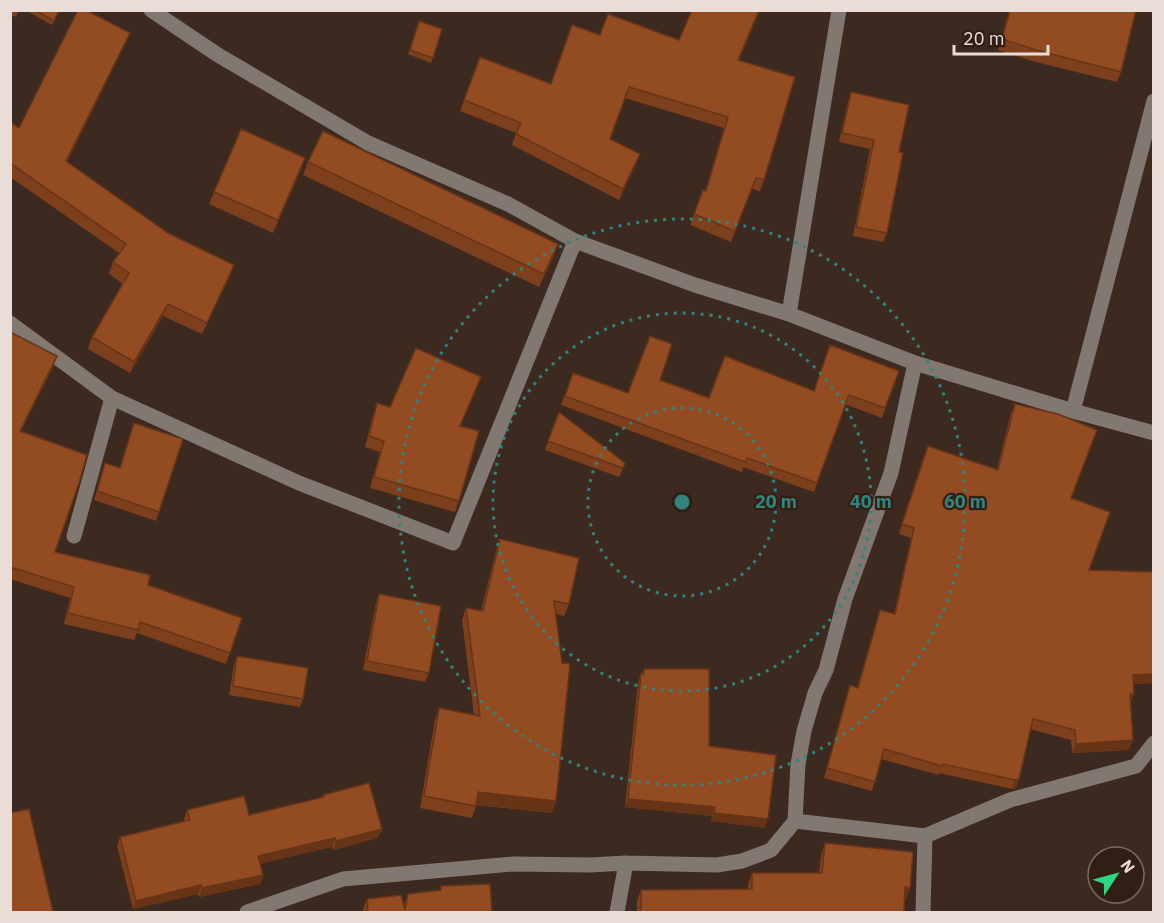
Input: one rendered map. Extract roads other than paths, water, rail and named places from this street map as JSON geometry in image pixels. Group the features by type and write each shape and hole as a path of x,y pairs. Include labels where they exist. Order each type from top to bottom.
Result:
{"street":[{"path":"151,10 218,54 368,143 508,204 575,241 695,285 789,314 915,363 1154,433"},
{"path":"789,314 838,10"},
{"path":"1073,411 1154,101"},
{"path":"10,323 112,398 299,483 453,543 575,241"},
{"path":"247,912 343,879 513,864 717,865 742,861 771,850 795,821 798,765 804,731 815,693 826,670 845,598 891,473 915,363"},
{"path":"74,536 112,398"},
{"path":"795,821 925,836 1010,800 1136,765 1154,743"},
{"path":"923,912 925,836"},
{"path":"617,912 626,863"}]}
